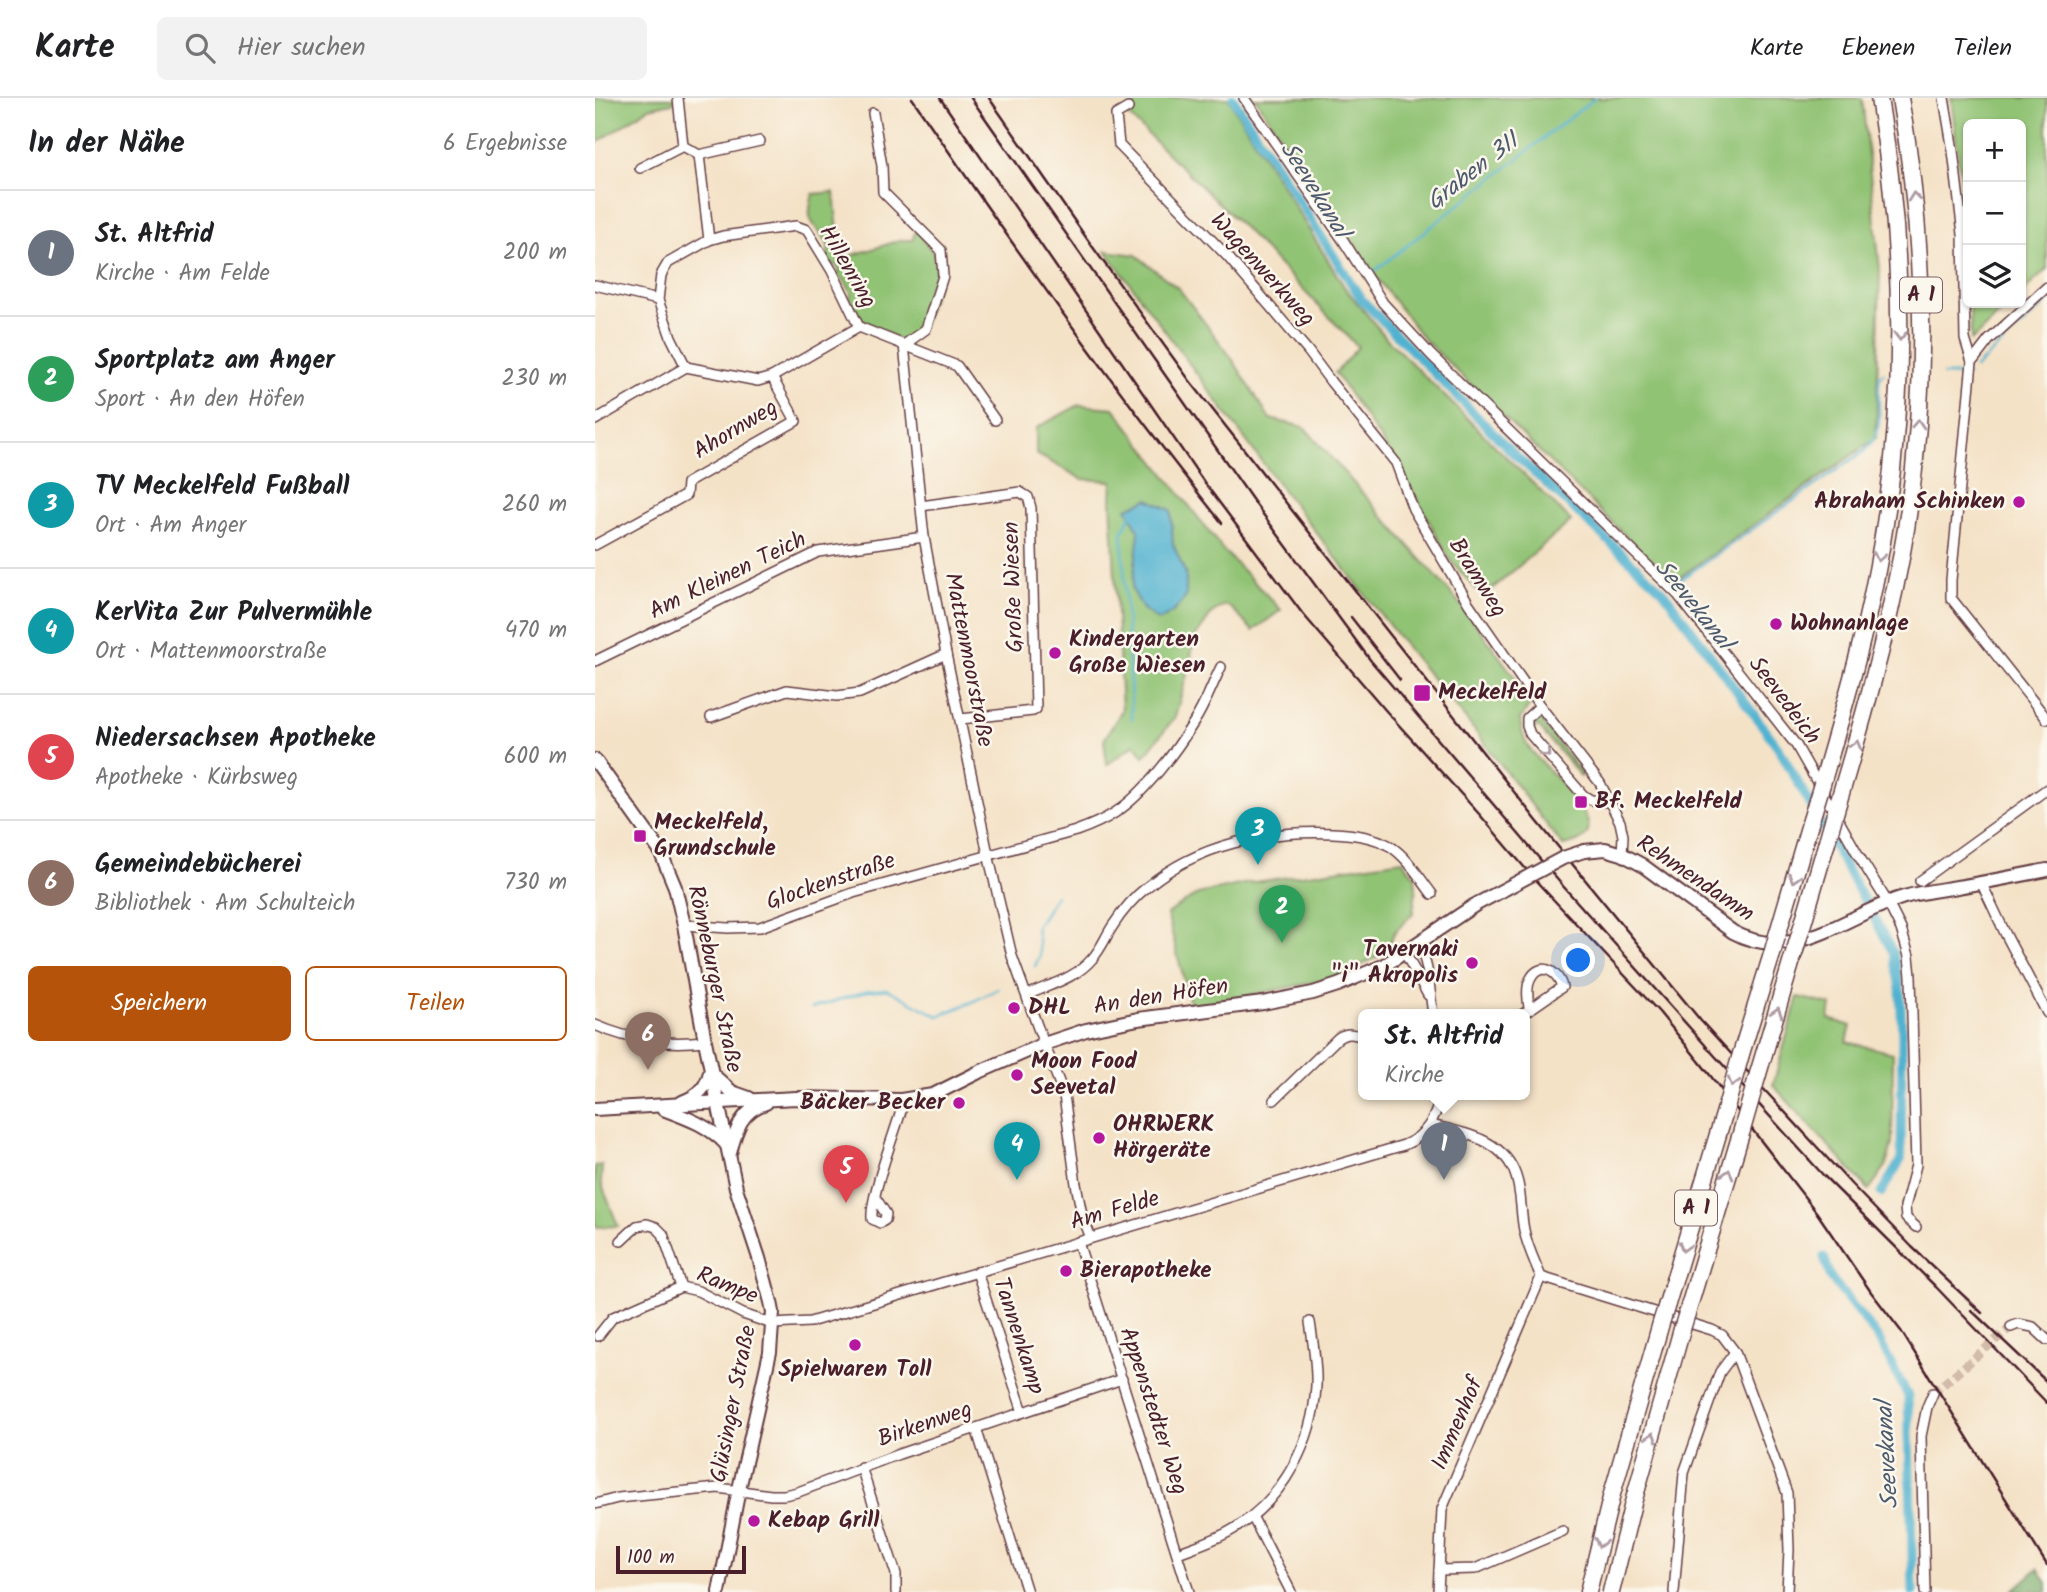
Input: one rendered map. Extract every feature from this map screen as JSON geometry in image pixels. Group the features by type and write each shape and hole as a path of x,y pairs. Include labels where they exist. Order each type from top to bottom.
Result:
{"highway":[{"name":"A 1","path":"1588,1592 1612,1494 1661,1323 1849,692 1870,608 1882,542 1899,383 1900,281 1890,174 1878,98"},
{"name":"A 1","path":"1611,1592 1682,1329 1865,713 1890,614 1917,442 1921,333 1920,275 1912,175 1900,98"}],"street":[{"path":"678,98 683,146"},
{"name":"Seevedeich","path":"1244,98 1343,240 1383,303 1431,355 1678,595 1795,745 1860,858 1882,906 1901,929 1909,956 1916,1165 1905,1207 1906,1218 1916,1227"},
{"path":"1944,98 1963,234 1965,339 1972,362 1951,598 2047,719"},
{"name":"Wagenwerkweg","path":"1128,108 1116,115 1119,145 1228,257 1308,351 1396,463"},
{"path":"873,113 882,166 883,192 941,250 943,276 926,329 904,345"},
{"path":"683,146 699,155 760,141"},
{"path":"640,168 683,146"},
{"path":"699,155 709,240"},
{"name":"Hillenring","path":"658,300 661,275 667,263 709,240 796,226 807,230 859,327"},
{"path":"595,285 658,300 671,337 686,367"},
{"path":"1972,362 1989,340 2047,287"},
{"path":"595,420 686,367 758,381 772,377 859,327 957,366 995,420"},
{"name":"Mattenmoorstraße","path":"904,345 924,537 946,654 988,854 1013,956 1065,1095 1076,1184 1082,1215 1091,1238"},
{"name":"Ahornweg","path":"595,545 680,499 686,495 687,482 796,421 772,377"},
{"name":"Bramweg","path":"1396,463 1413,509 1469,604 1540,706 1600,783 1620,822 1623,836 1622,854"},
{"name":"Große Wiesen","path":"921,506 1020,492 1028,497 1031,508 1036,709 961,719"},
{"name":"Am Kleinen Teich","path":"595,661 818,552 924,537"},
{"path":"711,717 787,690 837,696 860,693 946,654"},
{"name":"Glockenstraße","path":"684,925 760,927 853,893 1097,823 1133,800 1162,766 1195,721 1221,667"},
{"path":"1540,706 1527,718 1527,726 1534,739 1583,795 1591,800 1609,802"},
{"name":"Rönneburger Straße","path":"595,760 660,851 675,887 718,1103"},
{"path":"1920,881 2047,789"},
{"path":"1027,995 1075,973 1091,961 1127,906 1146,887 1192,858 1257,837 1307,832 1368,837 1389,845 1406,858 1432,894"},
{"name":"Rehmendamm","path":"1405,953 1475,905 1563,858 1584,851 1605,849 1622,854 1642,865 1733,932 1755,942 1771,944 1787,944 1807,939 1915,894 2047,870"},
{"path":"1982,883 2006,936 2047,1013"},
{"path":"1417,944 1425,961 1432,1009"},
{"path":"1405,953 1431,1001"},
{"name":"An den Höfen","path":"595,1109 770,1100 901,1100 933,1095 1059,1038 1112,1024 1263,1003 1313,993 1363,976 1405,953"},
{"path":"1526,1009 1530,981 1536,972 1543,969 1553,971 1562,987 1529,1009"},
{"path":"595,1025 615,1033 669,1044 705,1041"},
{"path":"1274,1100 1343,1034 1358,1036"},
{"path":"670,1106 702,1092 712,1071 732,1092 770,1100"},
{"path":"728,1151 746,1113 770,1100"},
{"path":"875,1197 901,1111 901,1100"},
{"path":"1439,1100 1431,1125 1475,1136 1488,1143 1507,1159 1514,1170 1524,1231 1541,1277 1712,1330 1722,1335 1735,1352 1787,1493 1787,1592"},
{"name":"Glüsinger Straße","path":"718,1103 740,1202 759,1258 773,1312 770,1352 719,1592"},
{"path":"656,1107 702,1125 716,1134 728,1151"},
{"name":"Am Felde","path":"772,1324 810,1322 1404,1145 1420,1137 1431,1125"},
{"path":"621,1241 636,1226 647,1224 656,1227 663,1234 681,1287"},
{"name":"Appenstedter Weg","path":"1078,1242 1189,1592"},
{"name":"Tannenkamp","path":"977,1272 1023,1412"},
{"name":"Immenhof","path":"1438,1592 1442,1509 1541,1277"},
{"name":"Rampe","path":"599,1336 613,1317 681,1287 698,1291 743,1314 772,1324"},
{"path":"1178,1553 1217,1538 1252,1516 1278,1490 1296,1462 1313,1409 1316,1388 1310,1322"},
{"path":"2011,1327 2018,1324 2033,1327 2047,1340"},
{"path":"1674,1592 1684,1473 1720,1372 1735,1352"},
{"name":"Birkenweg","path":"595,1504 632,1496 718,1488 771,1495 798,1492 861,1467 1122,1379"},
{"path":"1925,1592 1921,1436 1933,1393"},
{"path":"976,1427 1027,1592"},
{"path":"861,1467 896,1574 896,1592"},
{"path":"1252,1516 1291,1592"},
{"path":"1440,1570 1475,1569 1563,1531"}],"green space":[{"path":"595,98 679,98 672,103 649,108 595,144"},
{"path":"1124,98 1228,98 1345,288 1387,339 1571,521 1483,597 1450,560 1382,441 1335,373 1358,347 1237,221 1127,114 1134,107"},
{"path":"1255,98 1862,98 1880,269 1876,438 1673,582 1423,338 1377,278"},
{"path":"1951,98 2047,98 2047,269 2026,289 2026,119 1963,119 1963,193"},
{"path":"834,192 838,231 847,257 901,240 913,240 917,231 932,251 939,266 939,278 922,327 907,342 862,320 850,299 851,292 843,279 837,278 836,274 840,272 836,265 829,264 826,257 828,246 812,222 810,211 813,194"},
{"path":"1106,251 1136,255 1179,289 1231,357 1270,419 1304,427 1464,608 1526,693 1531,704 1520,719 1524,739 1584,813 1588,825 1587,834 1582,839 1563,846 1465,718 1282,489"},
{"path":"1970,308 2006,308 1971,341"},
{"path":"1079,405 1114,408 1223,550 1281,610 1253,631 1225,605 1213,612 1194,639 1175,717 1144,756 1135,744 1107,765 1104,740 1122,710 1112,481 1082,479 1036,454 1036,428"},
{"path":"1538,715 1547,720 1543,724 1583,775 1581,777 1538,726 1533,729 1532,720"},
{"path":"1402,860 1415,876 1413,913 1394,933 1386,952 1340,977 1191,1007 1167,914 1198,894 1248,883"},
{"path":"1798,997 1831,1005 1829,1019 1851,1026 1847,1042 1893,1053 1892,1143 1886,1166 1869,1190 1773,1085"},
{"path":"602,1165 601,1182 618,1226 595,1227 595,1166"},
{"path":"2038,1568 2047,1583 2047,1592 2036,1592 2034,1589 2031,1592 2011,1592"}],"water":[{"path":"1148,499 1171,510 1173,544 1186,574 1186,597 1174,611 1159,621 1143,609 1132,589 1139,532 1127,508"}],"waterway":[{"name":"Seevekanal","path":"1233,98 1362,300 1514,454 1663,591 1778,747 1893,952 1900,988 1902,1036 1901,1160 1881,1193"},
{"name":"Graben 311","path":"1372,273 1595,98"},
{"path":"1975,368 2047,302"},
{"path":"1680,580 1864,451 1876,433 1880,376 1884,373"},
{"path":"1943,375 1967,375"},
{"path":"1132,719 1122,533 1134,513"},
{"path":"1035,966 1040,955 1036,927 1056,895"},
{"path":"812,1008 868,991 887,989 938,1016 998,989"},
{"name":"Seevekanal","path":"1824,1257 1831,1278 1878,1338 1908,1396 1913,1592"}],"tunnel":[{"path":"1933,1393 2011,1327"}],"railway":[{"path":"912,98 1063,314 1222,523"},
{"path":"940,98 1204,482 1302,613 1536,881 1659,1012 1817,1213 1901,1331 2047,1565"},
{"path":"971,98 1254,502 1371,661 1562,885 1824,1176 1936,1287 2047,1403"},
{"path":"989,98 1190,381 1537,821 1701,1021 1852,1185 1982,1313"},
{"path":"1351,617 1400,680"},
{"path":"1971,1310 2047,1382"}],"place":[{"name":"Abraham Schinken","path":"2019,502"},
{"name":"Wohnanlage","path":"1776,624"},
{"name":"Kindergarten Große Wiesen","path":"1055,653"},
{"name":"Meckelfeld","path":"1422,693"},
{"name":"Bf. Meckelfeld","path":"1581,802"},
{"name":"Meckelfeld, Grundschule","path":"640,836"},
{"name":"TV Meckelfeld Fußball","path":"1258,865"},
{"name":"Sportplatz am Anger","path":"1282,943"},
{"name":"Tavernaki \"i\" Akropolis","path":"1472,963"},
{"name":"DHL","path":"1014,1008"},
{"name":"Gemeindebücherei","path":"648,1070"},
{"name":"Moon Food Seevetal","path":"1017,1075"},
{"name":"Bäcker Becker","path":"959,1103"},
{"name":"OHRWERK Hörgeräte","path":"1099,1138"},
{"name":"KerVita Zur Pulvermühle","path":"1017,1180"},
{"name":"St. Altfrid","path":"1444,1180"},
{"name":"Niedersachsen Apotheke","path":"846,1203"},
{"name":"Bierapotheke","path":"1066,1271"},
{"name":"Spielwaren Toll","path":"855,1345"},
{"name":"Kebap Grill","path":"754,1521"}]}
